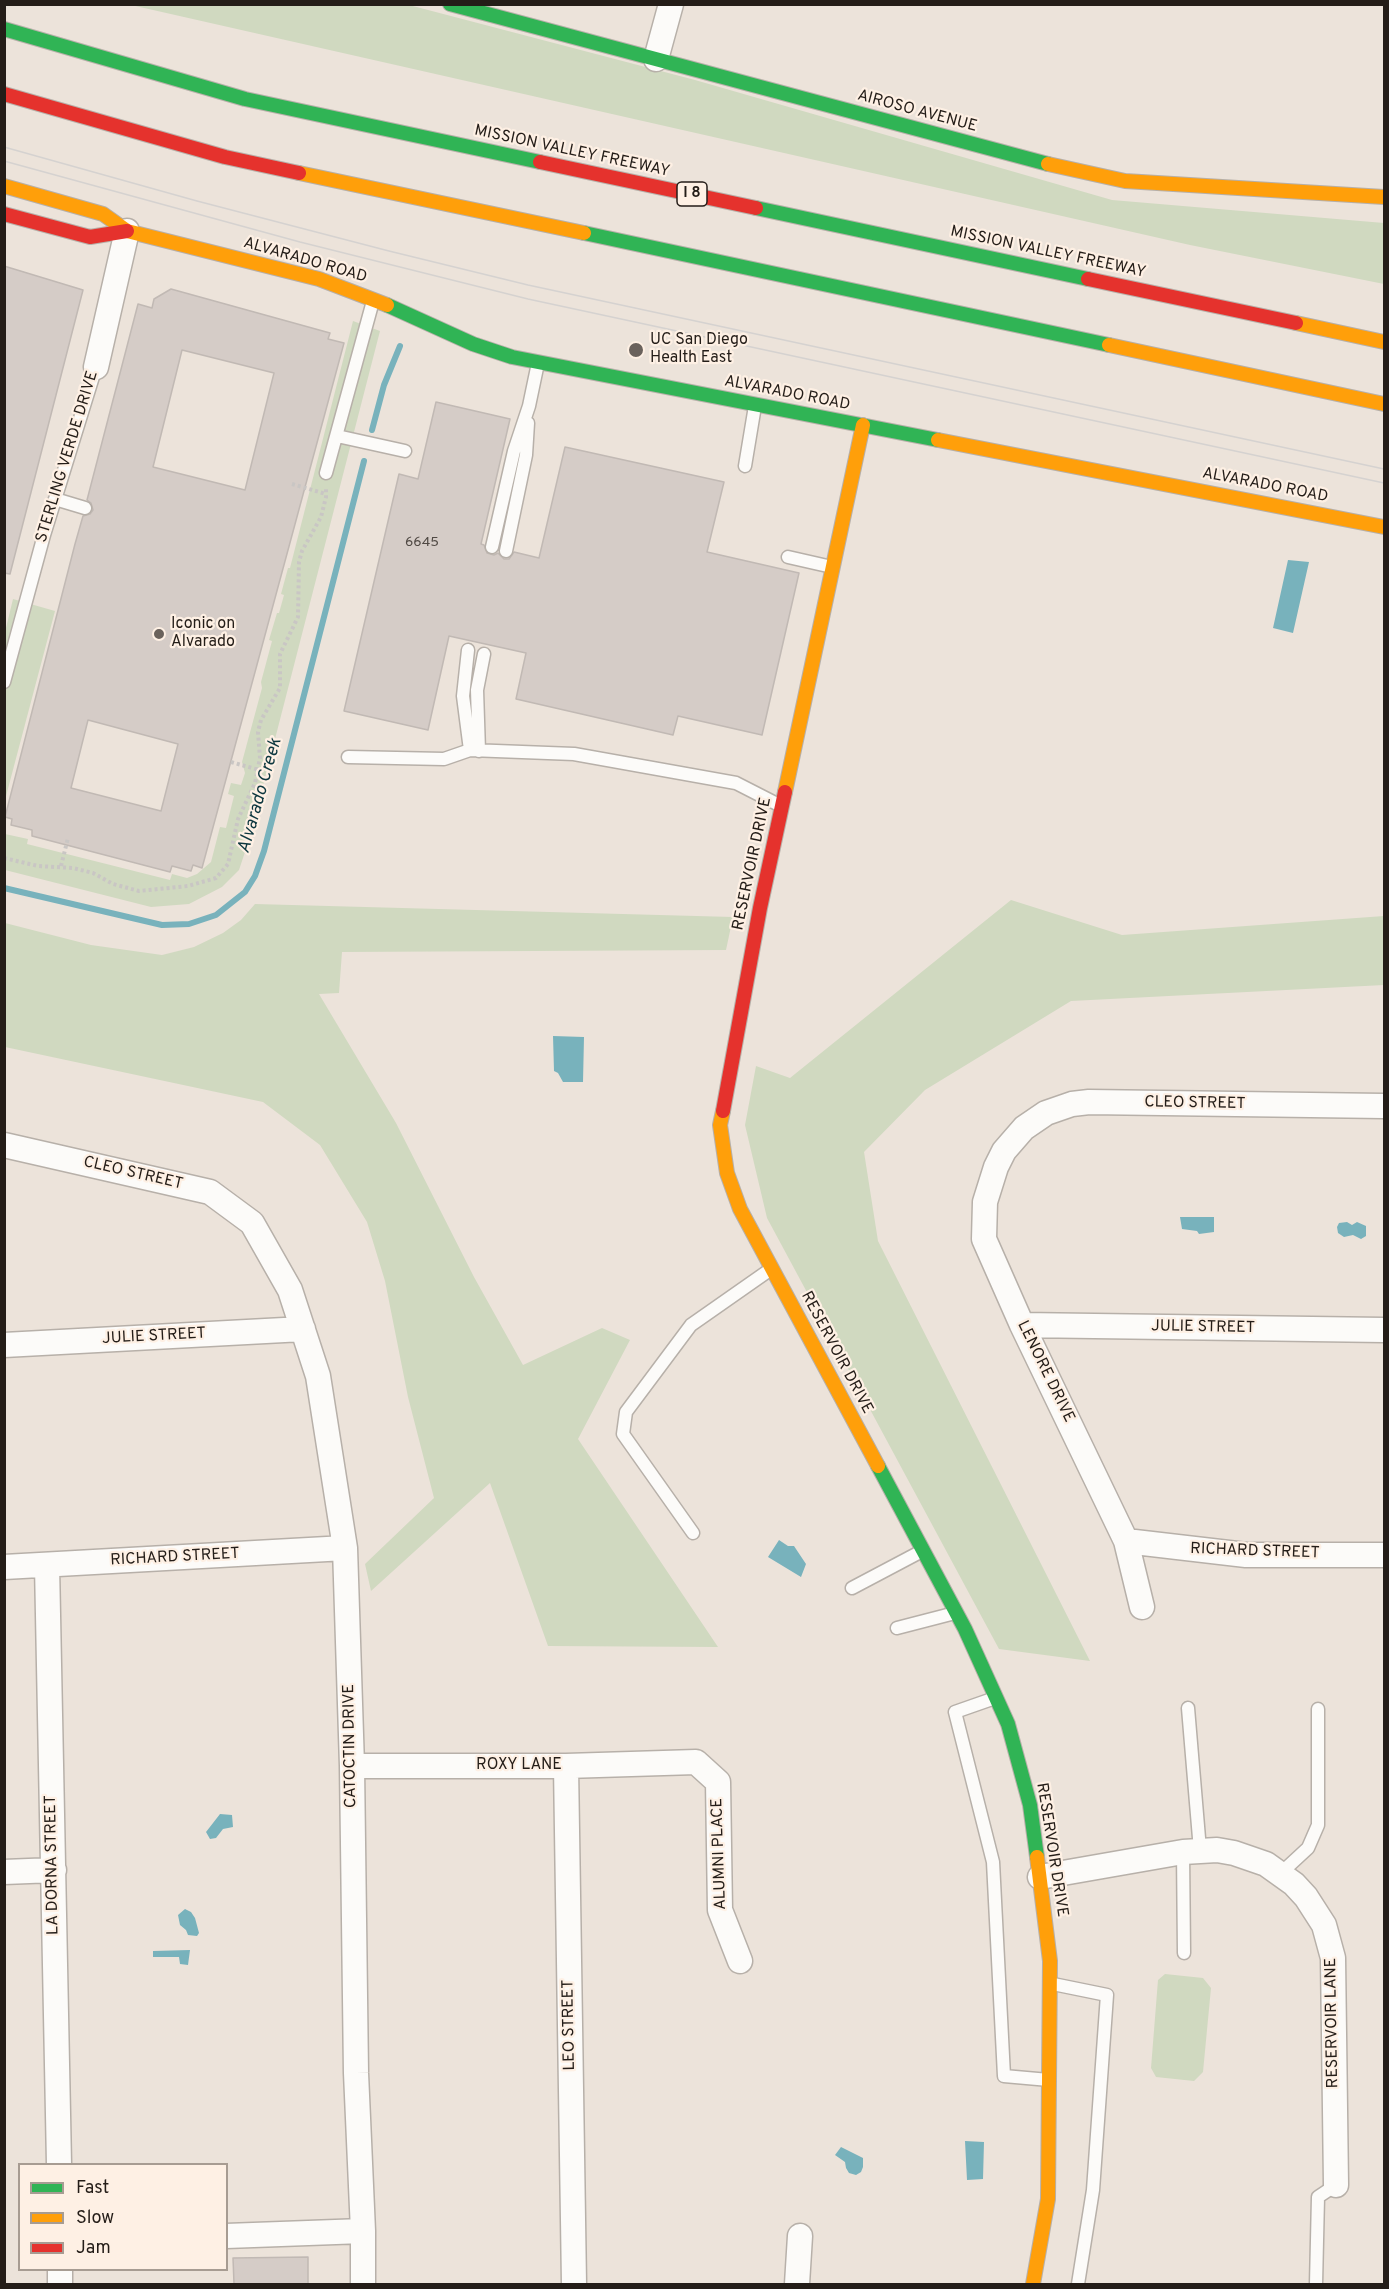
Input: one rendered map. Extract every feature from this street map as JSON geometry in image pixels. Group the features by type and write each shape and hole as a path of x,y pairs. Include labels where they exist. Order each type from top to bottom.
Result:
{"main road":[{"name":"AIROSO AVENUE","path":"450,4 1094,175 1125,181 1384,197"},
{"name":"MISSION VALLEY FREEWAY","path":"4,28 245,99 1384,342"},
{"path":"4,94 225,157 1384,405"},
{"name":"ALVARADO ROAD","path":"4,186 103,214 128,231 320,279 373,298 473,344 538,363 1384,527"},
{"name":"ALVARADO ROAD","path":"4,214 90,237 128,231"},
{"name":"RESERVOIR DRIVE","path":"864,425 760,908 720,1125 727,1173 740,1209 956,1613 1008,1724 1030,1805 1050,1961 1048,2199 1033,2284"}],"street":[{"path":"656,59 671,4"},
{"name":"STERLING VERDE DRIVE","path":"96,368 128,231"},
{"name":"CLEO STREET","path":"1015,1137 1034,1120 1046,1113 1086,1102 1384,1106"},
{"name":"LENORE DRIVE","path":"1015,1137 1004,1151 989,1184 983,1221 984,1239 1022,1325 1126,1541 1142,1607"},
{"name":"CLEO STREET","path":"4,1145 210,1192 252,1223"},
{"name":"CATOCTIN DRIVE","path":"252,1223 290,1290 318,1376 345,1548 352,1766 356,2073 363,2284"},
{"name":"JULIE STREET","path":"1022,1325 1384,1330"},
{"name":"JULIE STREET","path":"4,1345 303,1329"},
{"name":"RICHARD STREET","path":"1126,1541 1246,1555 1384,1555"},
{"name":"RICHARD STREET","path":"4,1568 345,1548"},
{"name":"LA DORNA STREET","path":"47,1565 59,2163"},
{"name":"ROXY LANE","path":"352,1766 566,1766 687,1762"},
{"name":"ALUMNI PLACE","path":"687,1762 696,1762 718,1782 720,1910 740,1961"},
{"name":"LEO STREET","path":"566,1766 574,2284"},
{"name":"RESERVOIR LANE","path":"1040,1877 1192,1851 1234,1853 1281,1873 1306,1897 1316,1910 1327,1933 1334,1958 1336,2185"},
{"path":"4,1872 54,1870"},
{"path":"228,2236 363,2231"},
{"path":"797,2284 800,2236"}],"lane":[{"path":"326,473 373,298"},
{"path":"506,551 526,455 530,406 538,363"},
{"name":"STERLING VERDE DRIVE","path":"4,682 96,368"},
{"path":"745,466 755,404"},
{"path":"492,547 514,451 530,406"},
{"path":"337,436 405,451"},
{"path":"56,499 85,508"},
{"path":"788,557 833,567"},
{"path":"468,650 463,696 475,750"},
{"path":"475,750 477,690 484,654"},
{"path":"348,757 444,759 475,750 574,754 694,780 736,783 782,807"},
{"path":"693,1533 623,1434 626,1412 691,1325 772,1268"},
{"path":"852,1588 923,1551"},
{"path":"897,1628 956,1613"},
{"path":"996,1698 955,1712 993,1862 1004,2076 1049,2080"},
{"path":"1184,1953 1192,1851 1188,1708"},
{"path":"1281,1873 1308,1848 1318,1825 1317,1709"},
{"path":"1050,1983 1107,1995 1093,2190 1078,2284"},
{"path":"1316,2284 1317,2197 1336,2185"}],"path":[{"path":"4,858 38,866 61,866 93,873 113,884 139,891 188,886 216,878 228,864 238,819 251,795 259,770 258,732 261,720 280,688 280,654 298,617 299,562 302,551 321,517 326,494 326,473"},
{"path":"292,483 326,494"},
{"path":"231,762 259,770"},
{"path":"61,866 68,838"}],"green space":[{"path":"131,5 409,5 695,80 1112,200 1384,223 1384,284 1190,245"},
{"path":"353,321 380,331 249,840 239,870 222,887 189,904 151,907 5,870 5,834 28,839 27,844 170,880 172,874 187,878 197,874 211,862 220,827 226,828 234,796 228,794 231,783 241,785 245,773 242,762 262,688 261,682 272,641 269,640 284,595 281,594 288,568 290,568"},
{"path":"13,599 55,611 5,800 5,632"},
{"path":"1011,900 1122,935 1384,916 1384,985 1071,1001 925,1090 864,1152 878,1241 1090,1661 999,1649 767,1218 745,1125 756,1066 790,1078"},
{"path":"255,904 733,917 726,950 342,952 339,993 319,994 396,1123 474,1277 523,1365 602,1328 630,1340 578,1439 718,1647 548,1646 490,1483 371,1591 365,1564 434,1498 408,1397 385,1281 367,1222 320,1145 263,1102 5,1047 5,923 91,945 162,955 194,947 223,933 241,920"},
{"path":"1165,1974 1203,1978 1211,1988 1203,2072 1194,2081 1156,2077 1151,2068 1158,1980"}],"water":[{"path":"1288,560 1309,562 1293,633 1273,628"},
{"path":"553,1036 584,1037 583,1082 563,1082 558,1073 554,1071"},
{"path":"1180,1217 1214,1217 1214,1232 1199,1234 1197,1231 1182,1229"},
{"path":"1347,1222 1352,1225 1357,1222 1366,1226 1366,1236 1361,1239 1353,1235 1344,1237 1338,1233 1339,1223"},
{"path":"779,1540 788,1546 794,1546 806,1564 801,1577 768,1557"},
{"path":"220,1814 232,1815 233,1827 223,1829 216,1838 210,1839 206,1832"},
{"path":"185,1909 195,1918 199,1933 197,1936 188,1935 180,1925 178,1915"},
{"path":"190,1950 188,1965 180,1964 179,1957 153,1957 153,1951"},
{"path":"965,2141 984,2142 983,2179 967,2180"},
{"path":"841,2147 863,2158 861,2172 856,2175 849,2173 845,2162 835,2155"}],"building":[{"path":"4,266 83,290 10,574 4,573"},
{"name":"Iconic on Alvarado","path":"171,289 330,333 328,339 344,343 202,868 193,865 191,871 172,866 170,872 32,836 32,830 11,825 12,819 5,817 83,516 90,514 93,510 91,503 87,500 138,304 152,308 154,299","holes":["182,350 274,373 245,490 153,467","88,720 178,744 161,811 71,788"]},
{"path":"436,402 510,419 481,544 484,545 487,553 494,555 498,553 504,559 509,559 514,552 539,558 565,447 724,482 707,552 799,573 762,735 678,716 673,735 516,699 526,653 449,636 428,730 344,711 399,474 418,479"},
{"path":"308,2257 308,2284 234,2284 233,2258"}],"waterway":[{"name":"Alvarado Creek","path":"372,430 384,385 400,346"},
{"name":"Alvarado Creek","path":"4,888 162,925 189,924 216,915 245,892 255,876 264,851 364,461"}],"tram line":[{"path":"4,147 197,201 528,285 1384,469"},
{"path":"4,161 300,242 528,299 1384,483"}],"traffic: fast":[{"path":"450,4 1048,164"},
{"path":"4,29 245,99 540,162"},
{"path":"756,208 1088,279"},
{"path":"584,233 1109,345"},
{"path":"387,305 473,344 512,357 938,440"},
{"path":"878,1466 965,1629 1008,1724 1030,1805 1037,1857"}],"traffic: slow":[{"path":"1048,164 1125,181 1384,197"},
{"path":"299,173 584,233"},
{"path":"4,186 103,214 127,231 319,279 387,305"},
{"path":"1296,323 1384,342"},
{"path":"1109,345 1384,404"},
{"path":"785,792 863,425"},
{"path":"938,440 1384,527"},
{"path":"723,1111 720,1125 727,1173 740,1209 878,1466"},
{"path":"1033,2284 1048,2199 1050,1961 1037,1857"}],"traffic: jam":[{"path":"4,94 225,157 299,173"},
{"path":"540,162 756,208"},
{"path":"4,214 90,237 127,231"},
{"path":"1088,279 1296,323"},
{"path":"723,1111 760,908 785,792"}],"place":[{"name":"UC San Diego Health East","path":"636,350"},
{"name":"Iconic on Alvarado","path":"159,634"}]}
